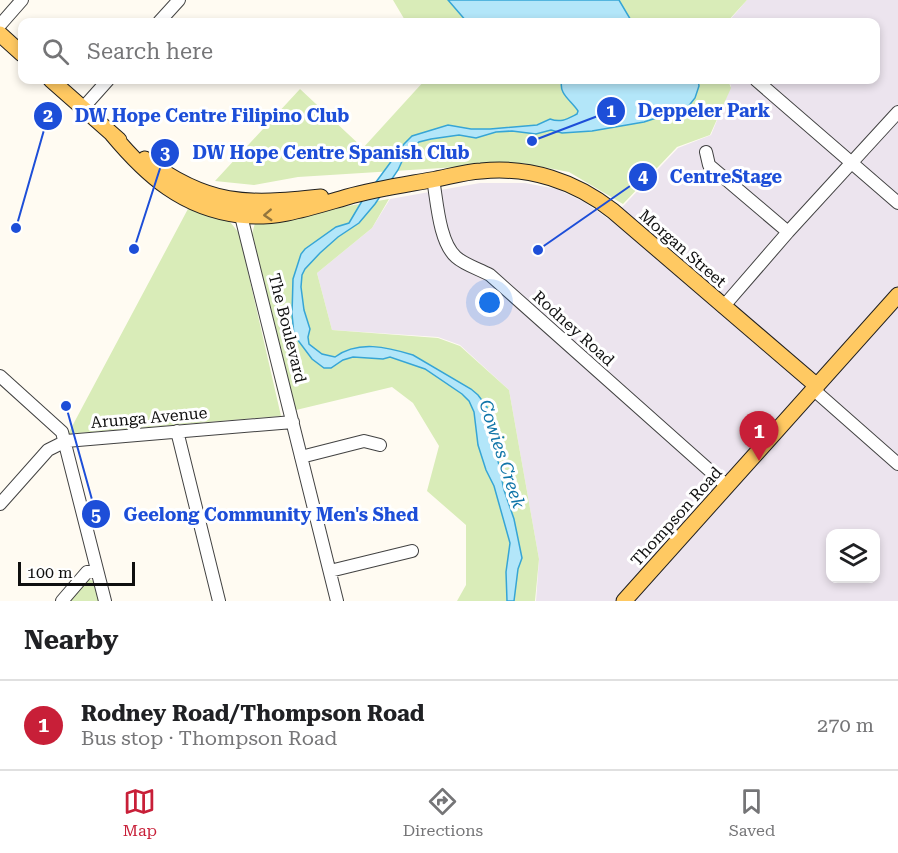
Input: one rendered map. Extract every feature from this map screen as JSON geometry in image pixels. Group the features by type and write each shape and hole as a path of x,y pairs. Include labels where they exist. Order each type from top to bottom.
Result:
{"main road":[{"path":"0,34 18,50"},
{"path":"56,84 112,134 162,172 182,184 240,208"},
{"name":"Morgan Street","path":"240,208 270,202 365,192 477,171 507,170 538,174 573,186 613,211 815,388"},
{"name":"Thompson Road","path":"624,601 898,295"}],"street":[{"path":"0,25 22,0"},
{"path":"163,18 179,0"},
{"path":"83,108 104,84"},
{"path":"761,84 898,203"},
{"path":"723,307 898,112"},
{"path":"706,152 709,165 788,232"},
{"name":"Rodney Road","path":"433,179 443,234 448,248 457,258 490,275 727,486"},
{"name":"The Boulevard","path":"240,208 337,601"},
{"path":"0,376 60,429 66,441 105,601"},
{"name":"Morgan Street","path":"815,388 898,464"},
{"name":"Arunga Avenue","path":"66,441 293,422"},
{"path":"177,431 219,601"},
{"path":"0,504 48,450 66,441"},
{"path":"301,457 364,441 380,445"},
{"path":"330,571 412,550"},
{"path":"62,601 87,572 97,570"}],"shaded area":[{"path":"747,0 898,0 898,601 536,601 539,559 509,390 460,345 438,337 332,330 317,273 372,228 390,199 480,183 525,183 557,189 584,202 610,220 678,148 711,135 730,84 880,84 880,18 731,18"}],"green space":[{"path":"393,0 747,0 731,18 404,18"},
{"path":"421,84 730,84 731,88 710,135 677,147 623,204 569,172 522,163 298,177 254,185 215,181 300,89 363,148"},
{"path":"389,199 372,228 317,273 332,330 438,338 460,346 509,390 539,559 535,601 457,601 466,585 466,525 427,491 439,446 413,403 392,387 296,410 252,234 255,223"},
{"path":"189,207 226,217 239,233 281,416 68,434"},
{"path":"88,579 96,582 100,601 67,601"}],"water":[{"path":"448,0 619,0 630,18 464,18"},
{"name":"Cowies Creek","path":"699,84 699,86 695,98 687,108 644,122 592,131 562,133 551,130 536,134 496,132 476,138 459,135 419,142 404,157 375,204 359,223 320,253 302,275 304,310 310,329 309,344 322,354 335,357 353,348 373,347 413,355 471,389 487,407 504,490 514,519 522,558 518,569 514,601 507,601 506,572 510,543 494,486 478,445 474,412 469,401 425,369 390,357 383,359 353,357 331,368 324,368 312,359 294,335 293,279 301,254 305,249 336,227 349,223 362,201 412,136 448,125 471,129 490,129 537,125 550,119 557,121 567,119 577,114 578,111 563,93 561,85"}],"place":[{"name":"Deppeler Park","path":"532,141"},
{"name":"DW Hope Centre Filipino Club","path":"16,228"},
{"name":"DW Hope Centre Spanish Club","path":"134,249"},
{"name":"CentreStage","path":"538,250"},
{"name":"Geelong Community Men's Shed","path":"66,406"},
{"name":"Rodney Road/Thompson Road","path":"759,461"}]}
